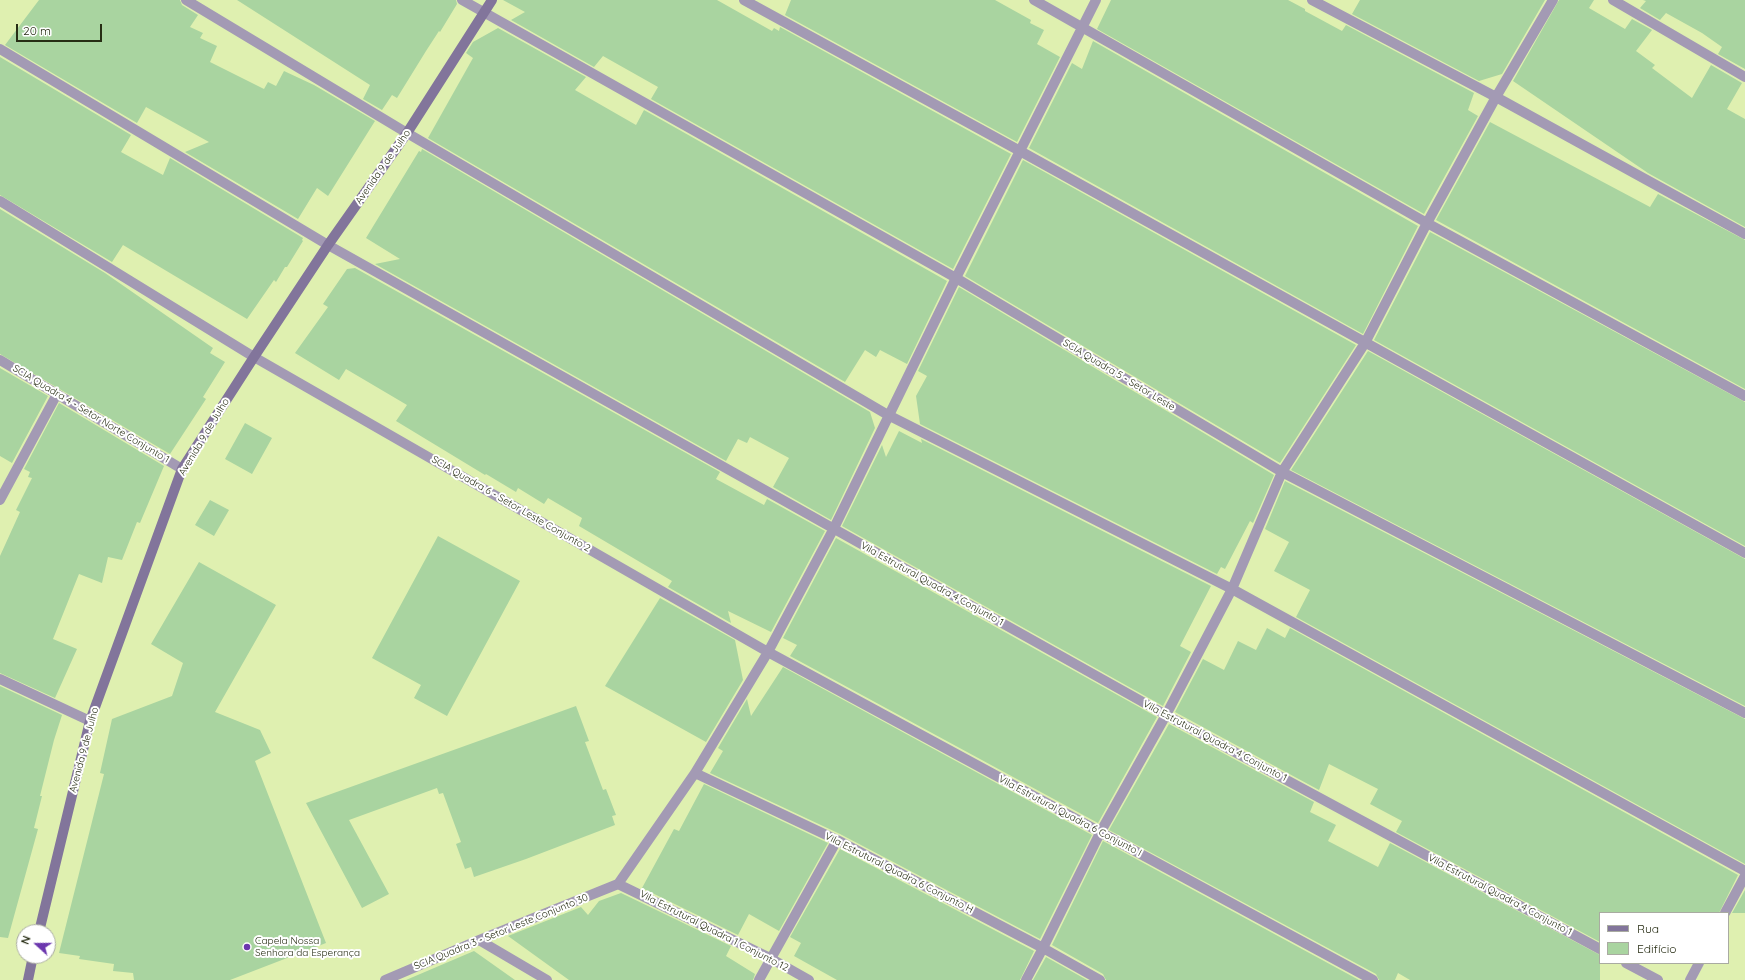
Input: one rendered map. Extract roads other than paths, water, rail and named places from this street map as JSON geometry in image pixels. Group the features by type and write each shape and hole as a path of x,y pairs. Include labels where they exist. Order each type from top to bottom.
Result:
{"street":[{"path":"186,0 407,133 888,416 1232,589 1745,871"},
{"name":"SCIA Quadra 5 - Setor Leste","path":"462,0 484,14 956,278 1282,472 1745,713"},
{"name":"Avenida 9 de Julho","path":"41,924 90,721 182,469 328,245 407,133 492,0"},
{"path":"744,0 1020,151 1745,553"},
{"path":"1034,0 1427,223 1745,396"},
{"path":"618,884 696,773 768,652 834,528 956,278 1096,0"},
{"path":"1312,0 1496,96 1745,234"},
{"path":"1026,980 1100,832 1166,715 1232,589 1282,472 1365,342 1427,223 1496,96 1553,0"},
{"path":"1613,0 1745,77"},
{"name":"Vila Estrutural Quadra 4 Conjunto 1","path":"0,49 328,245 1166,715 1599,948"},
{"name":"SCIA Quadra 6 - Setor Leste Conjunto 2","path":"0,201 254,357 768,652"},
{"name":"SCIA Quadra 4 - Setor Norte Conjunto 1","path":"0,360 182,469"},
{"path":"0,500 57,394"},
{"name":"Vila Estrutural Quadra 6 Conjunto I","path":"768,652 1373,980"},
{"path":"0,678 90,721"},
{"name":"Vila Estrutural Quadra 6 Conjunto H","path":"696,773 837,840 1043,948 1100,980"},
{"path":"758,980 837,840"},
{"path":"1727,912 1745,876"},
{"name":"SCIA Quadra 3 - Setor Leste Conjunto 30","path":"385,980 618,884"},
{"name":"Vila Estrutural Quadra 1 Conjunto 12","path":"618,884 770,958 809,980"},
{"path":"479,940 546,980"},
{"path":"28,980 31,964"},
{"path":"1628,964 1658,980"},
{"path":"1690,980 1698,964"}],"place":[{"name":"Capela Nossa Senhora da Esperança","path":"247,947"}]}
